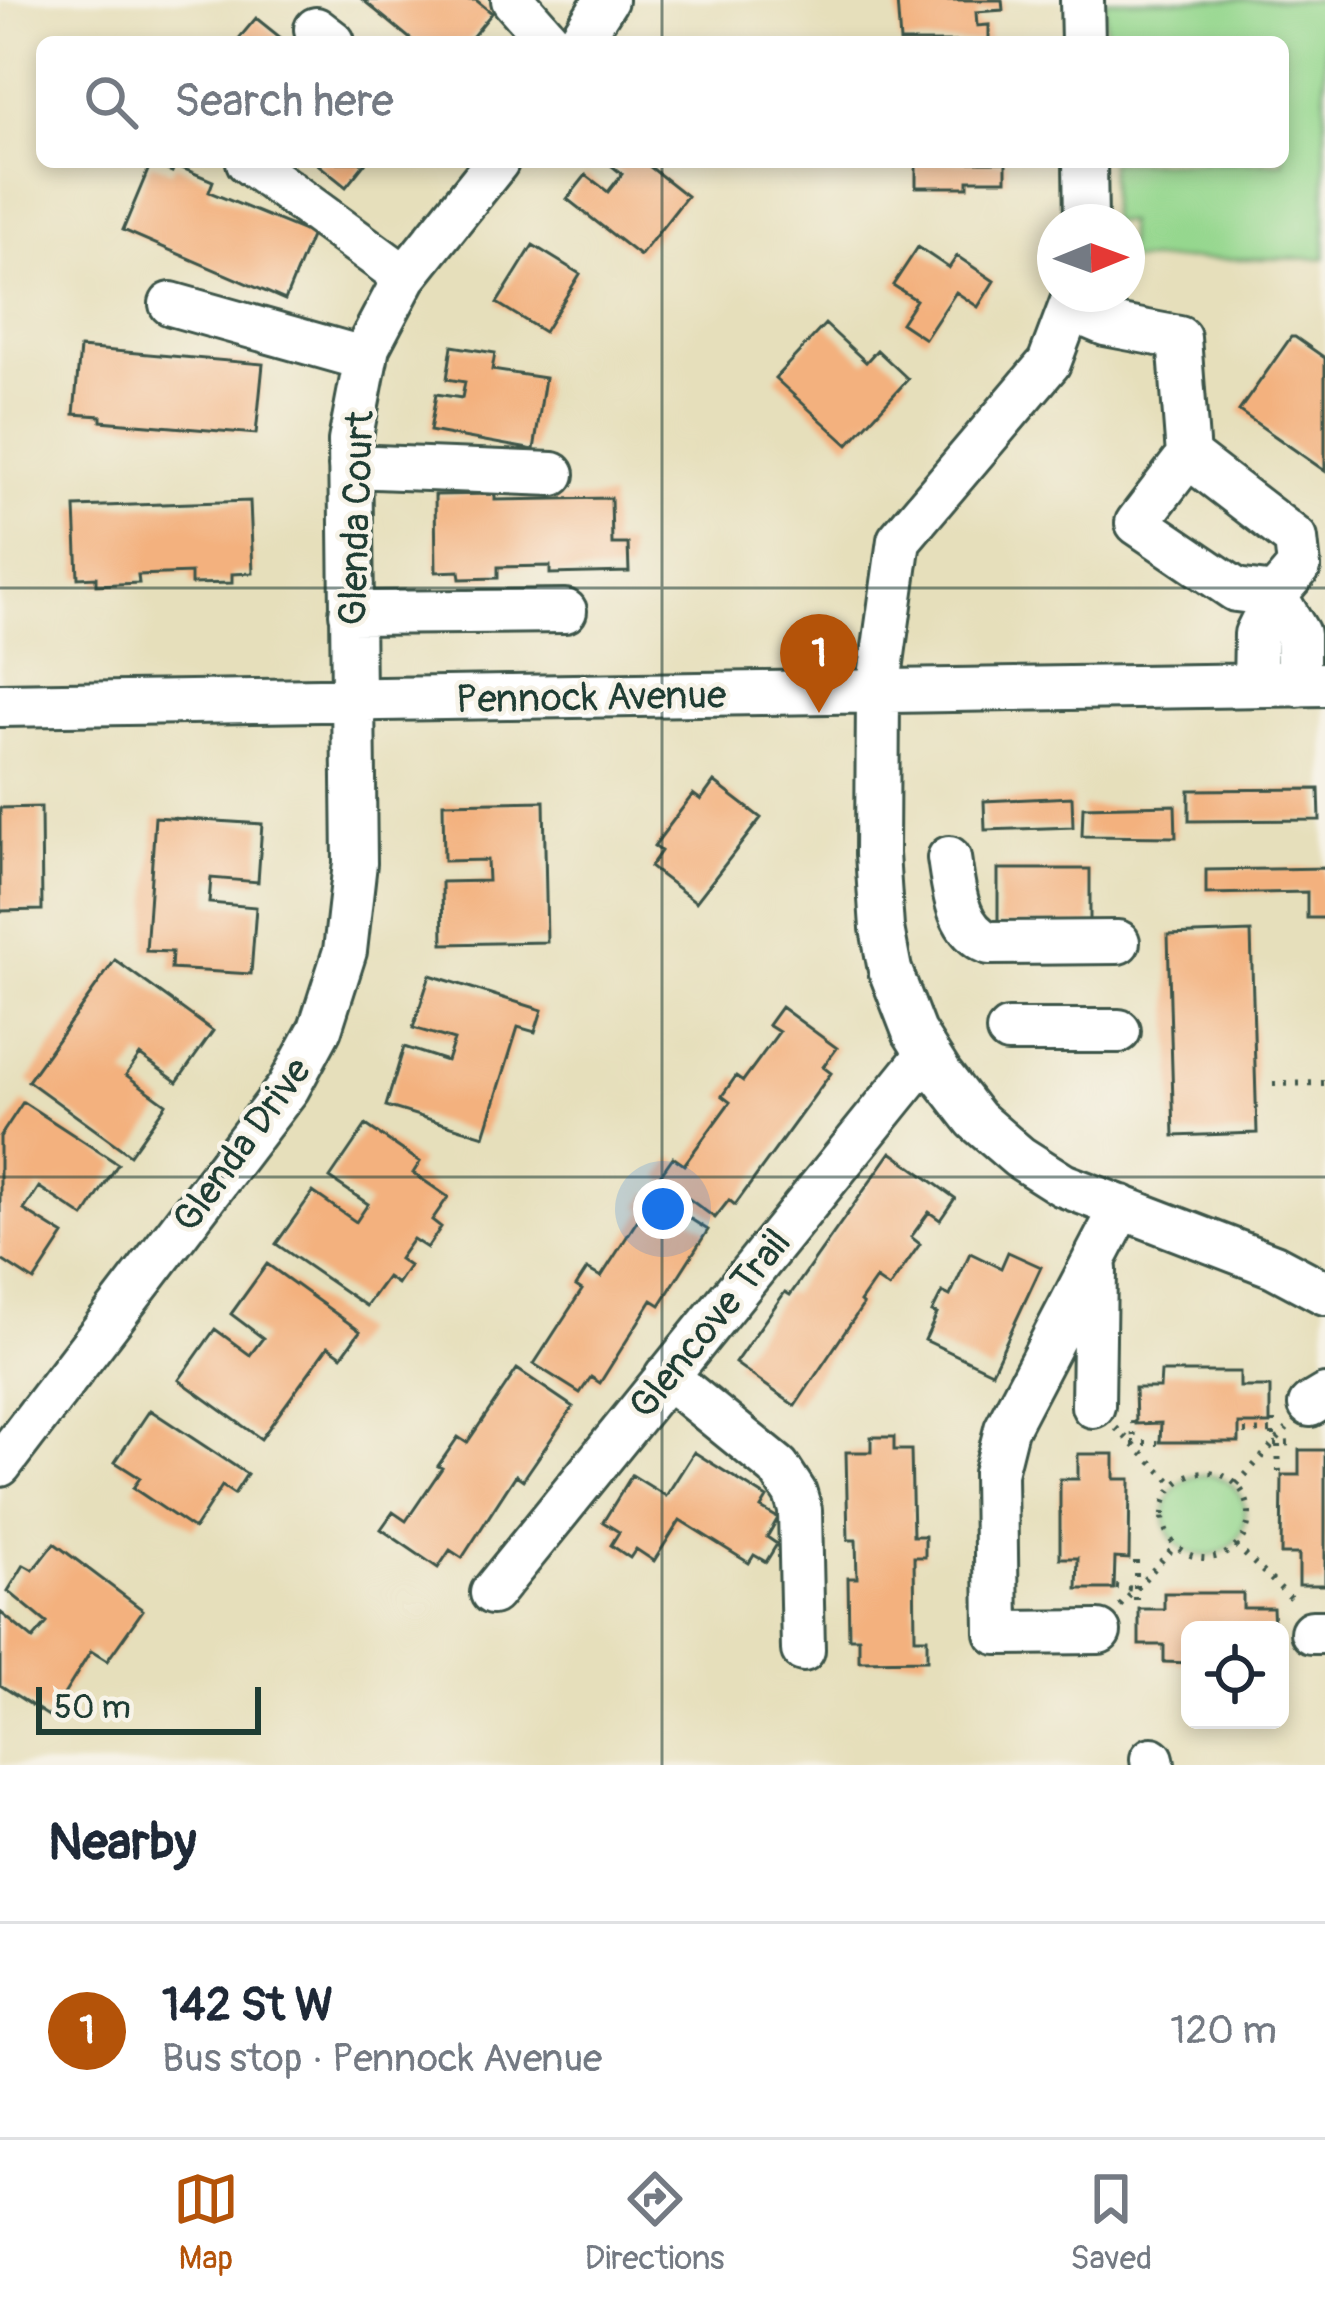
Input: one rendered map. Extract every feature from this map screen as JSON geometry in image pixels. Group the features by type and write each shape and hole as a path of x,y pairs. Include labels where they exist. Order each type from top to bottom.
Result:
{"street":[{"path":"513,0 545,36"},
{"path":"583,36 606,0"},
{"path":"1082,0 1083,36"},
{"path":"256,168 405,277"},
{"name":"Glenda Court","path":"352,700 350,441 368,347 405,277 491,168"},
{"path":"1085,168 1086,204"},
{"path":"171,304 366,359"},
{"path":"1068,312 1049,363 899,540 878,691 877,854 882,928 896,988 927,1055 996,1139 1063,1185 1274,1266 1325,1293"},
{"path":"1088,312 1106,324 1179,338 1188,457 1137,524 1236,590 1275,595"},
{"path":"1188,457 1296,539 1299,567 1275,595 1256,634 1256,686"},
{"path":"350,466 553,474"},
{"path":"1275,595 1298,634 1311,684"},
{"path":"351,613 565,611"},
{"name":"Pennock Avenue","path":"0,705 1311,684"},
{"name":"Glenda Drive","path":"0,1465 288,1088 320,1029 345,951 356,863 352,700"},
{"path":"949,858 961,914 974,937 988,943 1118,942"},
{"path":"1008,1031 1119,1031"},
{"name":"Glencove Trail","path":"492,1593 927,1055"},
{"path":"1108,1620 997,1633 995,1473 1006,1429 1122,1207"},
{"path":"1095,1257 1103,1415"},
{"path":"666,1376 778,1466 795,1493 800,1510 803,1650"}],"path":[{"path":"1273,1084 1325,1083"},
{"path":"1103,1415 1175,1485"},
{"path":"1244,1432 1273,1431 1299,1418"},
{"path":"1237,1484 1299,1418"},
{"path":"1276,1444 1299,1418"},
{"path":"1133,1421 1133,1443"},
{"path":"1273,1431 1279,1472"},
{"path":"1133,1443 1158,1443"},
{"path":"1199,1471 1226,1476 1237,1484 1250,1518 1236,1546 1224,1555 1205,1558 1175,1546 1162,1520 1175,1485 1199,1471"},
{"path":"1108,1620 1175,1546"},
{"path":"1236,1546 1311,1622"},
{"path":"1136,1561 1136,1608"},
{"path":"1116,1587 1136,1589"}],"green space":[{"path":"1105,0 1325,0 1325,258 1145,260 1145,204 1110,204 1110,168 1289,168 1289,36 1106,36"},
{"path":"1205,1475 1233,1487 1245,1515 1233,1543 1205,1555 1177,1543 1165,1515 1177,1487"}],"building":[{"path":"363,0 476,0 492,13 473,36 407,36"},
{"path":"897,0 1002,0 1003,10 976,12 977,26 989,25 989,36 900,36"},
{"path":"256,18 278,36 241,36"},
{"path":"149,168 172,172 182,168 213,181 209,192 312,234 285,300 123,230"},
{"path":"322,168 361,168 346,187"},
{"path":"614,168 652,168 687,196 640,256 567,199 586,175 608,192 622,174"},
{"path":"916,168 1006,168 1006,180 968,180 968,187 916,187"},
{"path":"533,245 580,274 544,332 497,303"},
{"path":"918,247 949,268 957,256 994,281 978,307 956,292 925,339 901,323 916,300 893,285"},
{"path":"825,324 866,362 877,350 908,379 848,445 775,378"},
{"path":"1291,337 1325,358 1325,471 1239,411"},
{"path":"452,346 495,353 492,370 545,378 534,450 430,431 436,394 462,398 465,382 447,379"},
{"path":"80,348 263,364 256,434 101,421 101,416 74,414"},
{"path":"495,494 495,500 611,498 612,544 628,544 629,572 550,574 550,566 498,567 498,578 460,579 459,571 436,572 435,495"},
{"path":"250,501 253,573 232,574 232,583 191,584 191,573 138,575 139,583 96,585 96,577 78,578 75,507"},
{"path":"714,782 761,818 696,902 650,867 661,851 654,846 693,794 701,800"},
{"path":"1319,789 1320,820 1189,821 1189,790"},
{"path":"1072,797 1073,827 985,830 984,801"},
{"path":"544,801 547,942 443,944 442,882 488,881 487,860 444,861 443,803"},
{"path":"1175,805 1176,837 1082,836 1083,807"},
{"path":"41,807 42,910 0,911 0,808"},
{"path":"155,817 262,824 258,882 211,878 209,903 256,907 251,974 171,969 172,952 146,951"},
{"path":"1325,868 1325,918 1307,918 1307,892 1206,894 1206,870"},
{"path":"998,869 1090,869 1090,925 998,925"},
{"path":"1251,932 1257,1133 1174,1136 1168,935"},
{"path":"115,960 213,1031 177,1082 140,1055 126,1075 166,1104 130,1155 28,1081"},
{"path":"430,975 542,1010 535,1032 518,1027 484,1136 386,1106 404,1047 447,1061 454,1040 413,1028"},
{"path":"781,1007 837,1048 823,1067 831,1073 735,1205 729,1200 715,1218 659,1177 673,1157 684,1165 730,1102 722,1096 736,1076 743,1081 779,1032 768,1025"},
{"path":"23,1102 118,1164 84,1217 39,1187 24,1210 64,1235 34,1281 0,1259 0,1137"},
{"path":"366,1125 420,1162 413,1173 448,1197 432,1220 441,1227 427,1248 413,1239 399,1259 409,1266 397,1284 387,1277 366,1306 276,1244 313,1192 356,1222 368,1204 330,1178"},
{"path":"891,1152 955,1198 940,1220 929,1212 911,1237 920,1244 889,1288 876,1279 795,1406 735,1363 785,1292 790,1295"},
{"path":"648,1192 708,1230 660,1305 652,1300 600,1383 591,1377 580,1393 534,1364 582,1290 576,1286 587,1269 601,1277 644,1210 639,1207"},
{"path":"1008,1252 1041,1267 992,1372 925,1340 942,1292 950,1296 970,1253 1001,1268"},
{"path":"267,1264 360,1331 342,1356 328,1346 261,1439 179,1380 215,1329 250,1355 263,1338 231,1314"},
{"path":"517,1369 573,1407 523,1480 516,1475 462,1558 450,1550 438,1568 381,1529 393,1512 406,1521 458,1437 467,1443"},
{"path":"1161,1372 1240,1372 1240,1387 1270,1387 1270,1424 1239,1424 1239,1442 1160,1442 1161,1423 1136,1424 1135,1388 1160,1388"},
{"path":"150,1410 247,1474 234,1494 222,1486 194,1529 133,1488 140,1478 115,1462"},
{"path":"871,1437 894,1437 894,1450 911,1450 913,1536 925,1536 925,1557 914,1557 915,1638 927,1638 927,1660 859,1661 859,1638 849,1638 848,1578 857,1578 856,1540 848,1540 846,1452 871,1452"},
{"path":"1299,1450 1325,1450 1325,1585 1299,1585 1299,1554 1281,1554 1282,1475 1299,1475"},
{"path":"694,1452 767,1498 761,1508 778,1518 767,1537 777,1544 766,1562 754,1555 749,1563 680,1520 654,1561 636,1549 630,1558 611,1545 619,1532 603,1522 632,1475 666,1496"},
{"path":"1078,1454 1114,1454 1114,1479 1130,1479 1129,1559 1115,1558 1114,1589 1077,1589 1078,1558 1060,1558 1060,1479 1078,1479"},
{"path":"54,1543 143,1610 107,1661 91,1651 50,1717 0,1685 0,1612 33,1639 47,1623 8,1591 24,1565 33,1570"},
{"path":"1164,1593 1243,1593 1243,1608 1273,1608 1274,1621 1181,1621 1181,1663 1164,1662 1164,1645 1139,1645 1139,1609 1164,1609"}],"place":[{"name":"142 St W","path":"819,713"}]}
